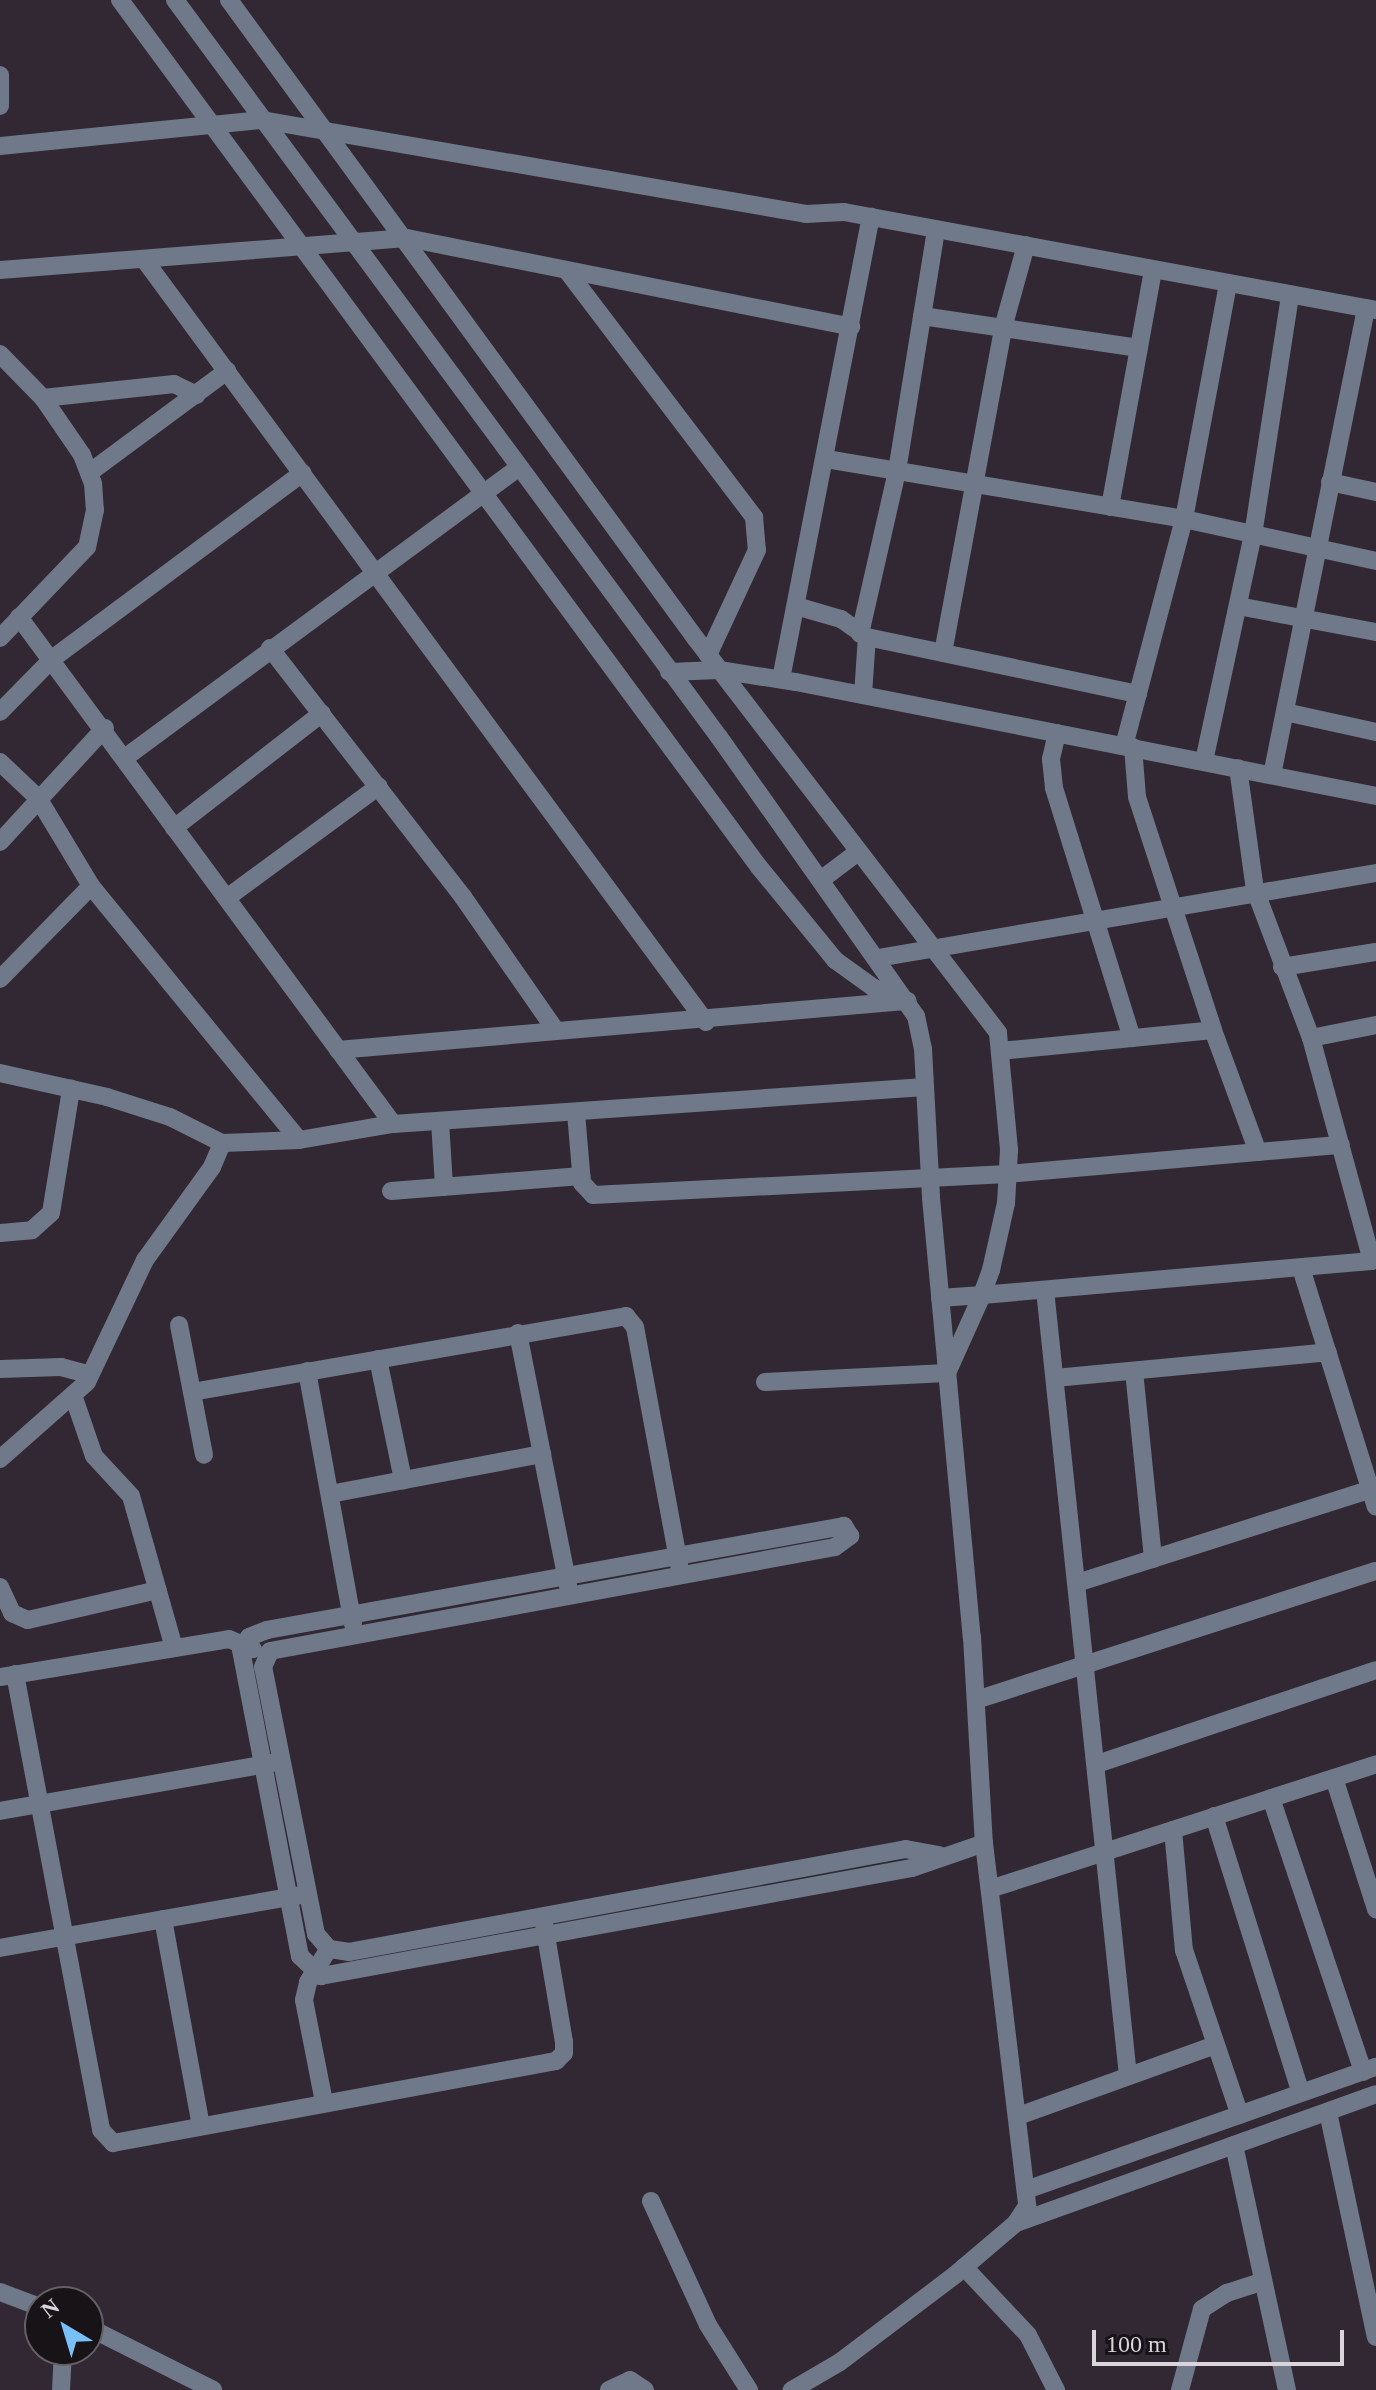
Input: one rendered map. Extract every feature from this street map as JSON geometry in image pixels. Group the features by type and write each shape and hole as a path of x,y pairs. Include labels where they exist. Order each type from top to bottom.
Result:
{"street":[{"path":"120,0 759,867 835,960 874,988 908,1001"},
{"path":"175,0 822,879 908,1001 923,1049 940,1298 976,1700 984,1843 1027,2206 1016,2223 964,2267 840,2362 792,2390"},
{"path":"229,0 327,128 713,662 933,948 985,1009 998,1033 1006,1203 982,1295 947,1373"},
{"path":"0,75 0,106"},
{"path":"0,146 262,120 327,128 806,214 871,217 1371,309 1300,618 1272,775"},
{"path":"781,679 871,217"},
{"path":"863,695 864,636 897,471 936,229"},
{"path":"0,270 146,262 407,238 851,327"},
{"path":"943,653 1003,328 1026,245"},
{"path":"146,262 706,1022"},
{"path":"1110,507 1153,270"},
{"path":"568,272 754,517 757,550 713,662"},
{"path":"1228,284 1184,519 1138,694 1129,746 1137,797 1213,1030 1258,1152"},
{"path":"1204,761 1253,535 1290,295"},
{"path":"922,316 1139,348"},
{"path":"0,354 43,398 89,473 95,510 87,547 0,638"},
{"path":"89,473 227,371"},
{"path":"43,398 174,384 197,395"},
{"path":"826,459 1184,519 1376,561"},
{"path":"126,757 518,468"},
{"path":"0,712 52,659 302,473"},
{"path":"1330,482 1376,492"},
{"path":"796,606 841,619 864,636 1138,694"},
{"path":"1238,606 1376,632"},
{"path":"19,617 105,728 174,828 393,1124"},
{"path":"270,648 379,786 556,1031"},
{"path":"669,672 713,662 781,679 1376,796"},
{"path":"1285,712 1376,732"},
{"path":"174,828 322,713"},
{"path":"0,842 105,728"},
{"path":"1057,733 1051,759 1054,788 1132,1038"},
{"path":"0,762 38,798 91,886 299,1140"},
{"path":"940,1298 1301,1268 1373,1258 1311,1038 1255,890 1238,768"},
{"path":"228,897 379,786"},
{"path":"822,879 858,852"},
{"path":"878,958 1175,908 1255,890 1376,873"},
{"path":"0,979 91,886"},
{"path":"1282,967 1376,952"},
{"path":"338,1050 556,1031 706,1022 908,1001"},
{"path":"1311,1038 1376,1025"},
{"path":"1000,1051 1213,1030"},
{"path":"0,1073 170,1117 222,1143 299,1140 393,1124 925,1087"},
{"path":"0,1233 32,1230 51,1213 71,1089"},
{"path":"576,1113 581,1176 593,1195 930,1175 1007,1174 1341,1145"},
{"path":"440,1121 444,1187"},
{"path":"0,1459 74,1398 90,1375 145,1260 212,1167 222,1143"},
{"path":"391,1191 581,1176"},
{"path":"1077,1583 1372,1485 1301,1268"},
{"path":"1045,1290 1128,2076"},
{"path":"192,1392 617,1315 632,1320 681,1575"},
{"path":"179,1325 204,1455"},
{"path":"518,1333 570,1595"},
{"path":"1055,1378 1328,1352"},
{"path":"378,1359 403,1480"},
{"path":"0,1369 61,1367 90,1375"},
{"path":"307,1371 353,1624"},
{"path":"1134,1371 1153,1559"},
{"path":"765,1382 947,1373"},
{"path":"74,1398 94,1456 131,1496 174,1648"},
{"path":"330,1494 542,1454"},
{"path":"264,1658 279,1648 353,1624 566,1575 835,1525 844,1526 850,1536 835,1547 570,1595 353,1624 256,1633 244,1642 241,1657 274,1762"},
{"path":"976,1700 1376,1571"},
{"path":"0,1587 12,1613 28,1620 69,1615 158,1590"},
{"path":"229,1639 244,1642 264,1658 274,1762 298,1895 300,1956 313,1972 335,1976 545,1926 564,2042 564,2053 556,2061 324,2102 123,2143 106,2138 64,1935 41,1803 7,1675 229,1639"},
{"path":"1097,1764 1376,1670"},
{"path":"0,1811 274,1762"},
{"path":"990,1889 1376,1764"},
{"path":"1334,1778 1376,1909"},
{"path":"1026,2190 1370,2070 1271,1798"},
{"path":"1214,1816 1301,2093"},
{"path":"1173,1830 1184,1950 1240,2115"},
{"path":"298,1895 316,1934 329,1949 349,1952 545,1926 912,1868 939,1855 984,1843"},
{"path":"0,1948 298,1895"},
{"path":"163,1919 201,2126"},
{"path":"324,2102 304,2000 313,1972 329,1949"},
{"path":"1018,2116 1215,2045"},
{"path":"1016,2223 1376,2094"},
{"path":"1328,2112 1376,2337"},
{"path":"1234,2145 1261,2282 1287,2390"},
{"path":"651,2201 708,2325 749,2390"},
{"path":"964,2267 1028,2335 1056,2390"},
{"path":"1180,2390 1202,2309 1227,2293 1261,2282"},
{"path":"0,2292 24,2301"},
{"path":"104,2335 213,2390"},
{"path":"61,2390 62,2366"},
{"path":"609,2390 630,2380 645,2390"}]}
